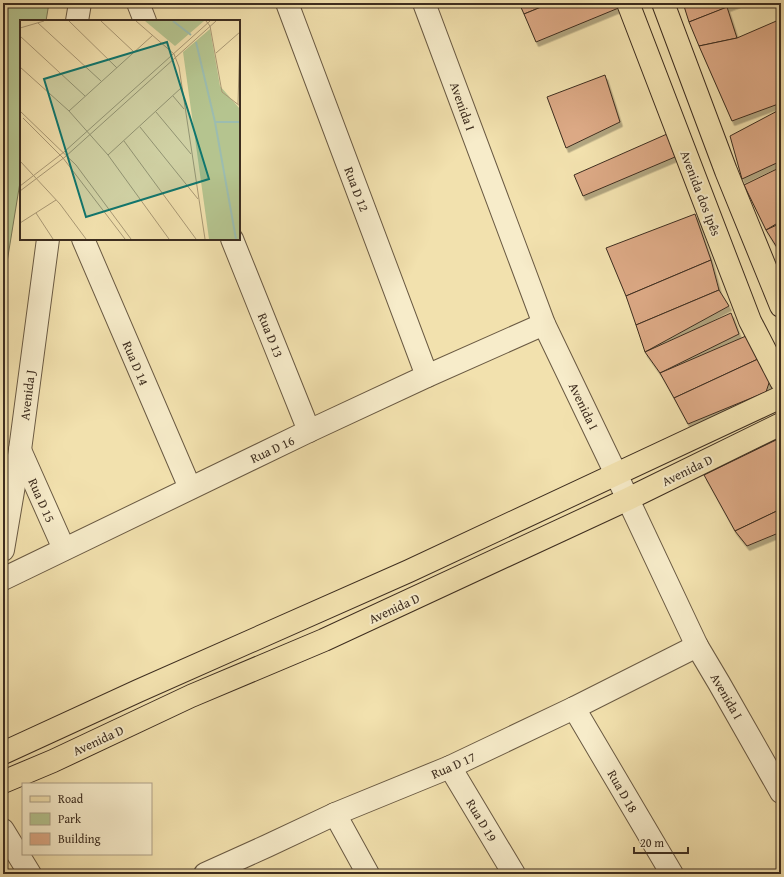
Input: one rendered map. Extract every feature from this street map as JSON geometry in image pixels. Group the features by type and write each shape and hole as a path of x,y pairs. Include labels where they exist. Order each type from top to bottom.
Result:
{"main road":[{"name":"Avenida dos Ipês","path":"628,3 750,321 781,381"},
{"path":"663,3 726,171 781,306"},
{"name":"Avenida D","path":"3,753 138,690 409,571 781,397"},
{"name":"Avenida D","path":"3,782 60,758 191,696 324,640 628,499 781,424"}],"street":[{"path":"77,20 80,3"},
{"path":"138,3 145,20"},
{"name":"Rua D 12","path":"287,3 427,376"},
{"name":"Avenida I","path":"424,3 544,324 697,646 781,792"},
{"name":"Avenida J","path":"3,550 20,450 48,240"},
{"name":"Rua D 14","path":"83,240 190,488"},
{"name":"Rua D 13","path":"232,240 309,431"},
{"name":"Rua D 16","path":"3,579 309,431 544,324"},
{"name":"Rua D 15","path":"20,450 64,550"},
{"name":"Rua D 17","path":"207,874 334,814 450,767 574,708 697,646"},
{"name":"Rua D 18","path":"574,708 672,874"},
{"name":"Rua D 19","path":"450,767 514,874"},
{"path":"334,814 368,874"},
{"path":"3,830 30,874"}],"green space":[{"path":"3,3 49,3 46,20 20,20 20,182 3,287"}],"building":[{"path":"519,3 551,3 524,14"},
{"path":"551,3 620,3 621,7 536,42 524,14"},
{"path":"683,3 738,3 689,22"},
{"path":"727,7 737,38 699,46 689,22"},
{"path":"781,19 781,103 732,121 699,46 737,38"},
{"path":"605,75 620,122 566,148 547,97"},
{"path":"781,109 781,161 742,179 730,136"},
{"path":"667,134 675,157 583,196 574,175"},
{"path":"781,167 781,221 766,230 744,185"},
{"path":"695,214 711,260 626,296 606,248"},
{"path":"781,223 781,254 766,230"},
{"path":"711,260 719,290 636,325 626,296"},
{"path":"719,290 729,306 645,352 636,325"},
{"path":"731,313 739,334 660,373 645,352"},
{"path":"746,336 758,359 674,398 660,373"},
{"path":"758,359 770,380 766,392 688,424 674,398"},
{"path":"776,440 781,441 781,509 735,531 704,475"},
{"path":"781,509 781,532 747,546 735,531"}]}
